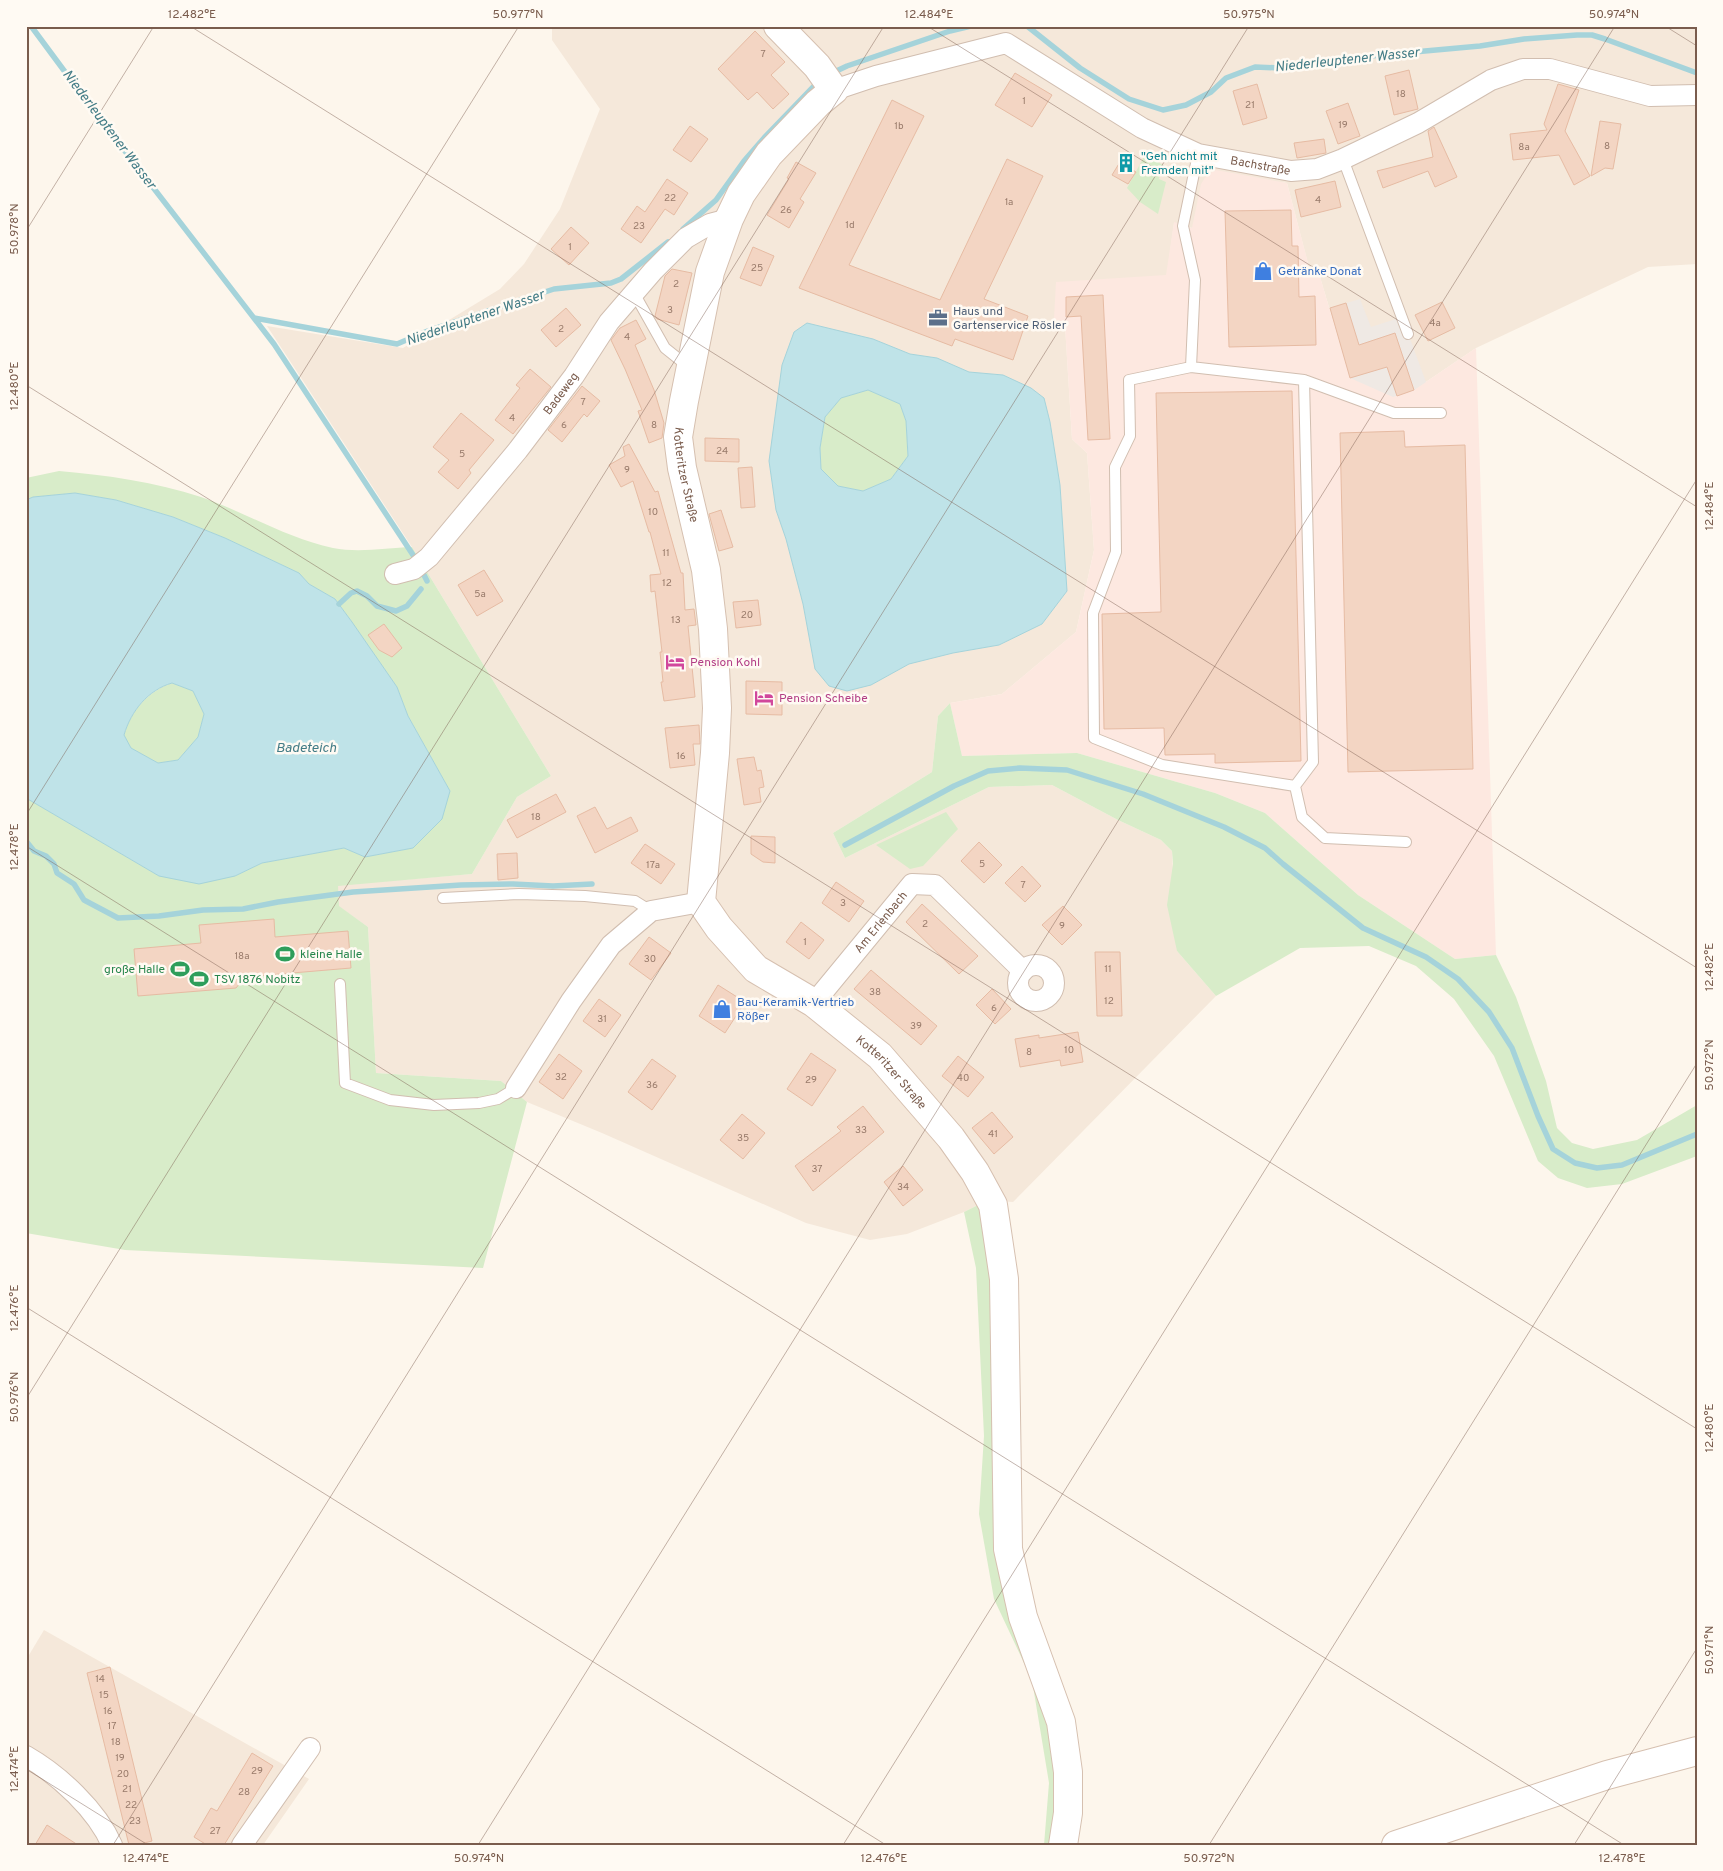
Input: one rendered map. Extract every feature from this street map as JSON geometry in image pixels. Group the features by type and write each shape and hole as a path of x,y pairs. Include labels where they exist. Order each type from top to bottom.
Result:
{"street":[{"path":"778,26 828,82"},
{"name":"Bachstraße","path":"828,82 876,76 1006,32 1142,128 1198,154 1291,172 1317,168 1343,160 1418,123 1491,80 1522,69 1550,69 1650,96 1697,96"},
{"name":"Kotteritzer Straße","path":"828,82 818,103 770,154 741,194 729,219 710,272 678,438 682,468 706,570 713,629 717,708 715,753 701,902 719,928 756,969 814,1003 880,1056 951,1138 975,1172 993,1205 1004,1279 1008,1549 1023,1617 1061,1722 1068,1772 1068,1814 1062,1845"},
{"name":"Badeweg","path":"395,574 414,569 429,557 518,450 574,376 609,322 653,271 686,238 710,224 729,219"},
{"name":"Am Erlenbach","path":"814,1003 912,884 935,885 1023,971"},
{"path":"516,1088 571,1001 611,945 651,911 701,902"},
{"path":"242,1845 310,1748"},
{"path":"1396,1845 1607,1775 1697,1751"},
{"path":"26,1756 40,1764 60,1781 93,1813 108,1835 112,1845"}],"lane":[{"path":"1190,366 1195,280 1183,226 1198,154"},
{"path":"1343,160 1408,334"},
{"path":"634,293 665,348 680,360 691,363"},
{"path":"1296,786 1162,765 1094,738 1093,613 1116,552 1115,467 1130,436 1129,380 1190,366 1304,380 1394,413 1441,413"},
{"path":"1304,380 1314,762 1296,786 1302,817 1325,838 1406,842"},
{"path":"443,898 519,894 585,896 634,901 651,911"},
{"path":"340,984 345,1083 390,1100 434,1105 479,1103 498,1099 516,1088"}],"shaded area":[{"path":"552,26 1697,26 1697,264 1648,267 1476,348 1414,390 1350,378 1320,277 1312,279 1287,183 1261,180 1192,228 1174,223 1167,275 1065,325 1072,439 1087,453 1094,550 1076,632 1002,694 950,703 938,716 932,772 833,833 845,858 989,787 1052,785 1118,820 1161,840 1172,851 1177,951 1216,996 1013,1202 982,1203 907,1234 870,1240 806,1223 527,1102 501,1081 376,1073 368,927 338,906 338,885 472,874 517,797 551,776 412,547 267,326 403,348 500,289 524,264 560,209 600,109 552,40","holes":["807,324 873,339 910,354 937,358 969,372 1003,375 1044,398 1050,422 1060,485 1067,591 1042,624 999,645 953,653 909,664 871,685 815,669 803,604 786,539 776,510"]},
{"name":"Getränke Donat","path":"1216,170 1287,183 1312,278 1320,277 1350,378 1414,390 1476,348 1496,955 1455,959 1358,895 1265,813 1215,793 1077,753 962,756 950,703 1002,694 1076,632 1094,550 1087,453 1072,439 1065,326 1054,319 1056,282 1166,275 1174,222 1192,228 1201,184 1207,175"},
{"path":"1360,299 1371,327 1402,317 1426,382 1414,390 1393,397 1350,378 1330,308"},
{"path":"44,1630 309,1779 263,1845 26,1845 26,1660"}],"green space":[{"path":"1145,155 1163,165 1159,179 1166,182 1158,214 1140,202 1127,188"},
{"path":"868,390 900,404 906,421 908,456 891,479 863,491 838,486 821,469 820,448 825,417 841,398"},
{"path":"59,471 131,480 184,492 217,503 299,538 333,548 362,550 412,547 551,776 517,797 472,874 338,886 339,906 368,927 376,1073 501,1081 527,1102 483,1268 125,1250 26,1233 26,857 28,852 26,851 26,798 159,876 235,876 262,863 344,848 365,857 413,848 450,791 408,716 397,687 335,599 309,584 299,573 225,538 173,517 116,500 75,493 33,497 26,500 26,478"},
{"path":"172,683 193,691 204,714 198,737 178,760 158,763 131,748 124,735 131,718 142,703 155,691"},
{"path":"950,703 962,756 1077,753 1215,793 1265,813 1358,895 1455,959 1496,955 1516,997 1546,1081 1557,1128 1572,1143 1593,1149 1637,1140 1697,1105 1697,1156 1622,1184 1587,1188 1558,1178 1538,1161 1494,1056 1454,999 1416,966 1369,946 1300,948 1216,996 1177,951 1167,905 1173,864 1172,851 1161,840 1118,820 1052,785 989,787 845,858 833,833 932,772 938,716"},
{"path":"946,812 958,829 923,866 910,869 876,845"},
{"path":"982,1203 996,1268 1000,1480 1057,1759 1055,1845 1044,1845 1049,1783 1032,1680 994,1599 979,1514 984,1436 976,1268 964,1212"}],"water":[{"path":"807,323 873,339 910,354 937,358 969,372 1003,375 1031,388 1044,398 1050,422 1060,485 1067,591 1042,624 999,645 953,653 909,664 871,685 847,691 829,686 815,669 803,604 786,539 776,510 769,461 782,365 794,332","holes":["868,390 900,404 906,421 908,456 891,479 863,491 838,486 821,469 820,448 825,417 841,398"]},
{"name":"Badeteich","path":"75,493 116,500 173,517 225,538 299,573 309,584 335,599 397,687 408,716 450,791 442,819 413,848 365,857 344,848 262,863 235,876 199,884 159,876 26,798 26,500 33,497","holes":["172,683 193,691 204,714 198,737 178,760 158,763 131,748 124,735 131,718 148,696 163,686"]}],"building":[{"path":"755,31 785,62 771,75 789,94 773,109 757,92 748,100 718,69"},
{"path":"1409,70 1418,109 1394,115 1385,76"},
{"path":"1015,73 1052,95 1032,127 995,105"},
{"path":"1257,84 1267,118 1243,125 1233,91"},
{"path":"1558,84 1579,90 1565,131 1590,176 1574,185 1559,155 1513,160 1510,134 1547,130 1544,124"},
{"path":"892,100 924,116 849,265 940,300 1007,159 1043,176 984,299 1028,316 1013,360 955,339 952,346 799,288"},
{"path":"1348,103 1360,136 1338,144 1326,111"},
{"path":"1600,121 1621,124 1613,169 1605,168 1591,176"},
{"path":"690,126 708,139 691,162 673,150"},
{"path":"1434,127 1457,177 1435,187 1428,171 1383,188 1377,171 1433,157 1428,131"},
{"path":"1324,139 1326,153 1297,158 1294,143"},
{"path":"796,162 816,173 800,199 804,202 789,228 767,215 789,179 787,178"},
{"name":"\"Geh nicht mit Fremden mit\"","path":"1120,162 1136,172 1128,184 1112,175"},
{"path":"667,179 688,193 674,215 665,209 641,243 621,229 637,206 645,212"},
{"path":"1335,181 1341,207 1301,217 1295,190"},
{"path":"1291,210 1292,246 1298,246 1299,297 1315,296 1316,345 1229,347 1225,211"},
{"path":"571,227 589,243 569,265 551,249"},
{"path":"753,247 774,256 761,286 740,278"},
{"path":"672,269 692,273 679,325 657,319 655,316 665,276"},
{"path":"1103,295 1110,439 1088,440 1081,316 1066,317 1066,297"},
{"path":"1442,302 1455,328 1428,341 1415,315"},
{"path":"1346,303 1359,345 1395,333 1414,390 1397,396 1387,367 1350,378 1330,308"},
{"path":"566,308 581,325 556,347 541,330"},
{"path":"636,320 646,339 635,345 654,390 664,423 662,438 649,443 638,411 642,410 611,340 620,328"},
{"path":"530,369 551,387 513,434 495,420 520,388 516,385"},
{"path":"582,386 600,401 587,417 584,414 562,442 548,430"},
{"path":"1292,391 1301,761 1215,763 1215,754 1165,755 1164,728 1104,729 1102,614 1161,612 1156,393"},
{"path":"461,413 494,440 469,470 471,473 458,489 438,472 449,460 433,447"},
{"path":"1404,431 1405,447 1465,445 1473,769 1348,772 1340,433"},
{"path":"705,438 739,439 739,462 705,461"},
{"path":"629,444 655,492 658,491 681,573 683,573 685,610 694,609 696,625 688,626 695,697 664,701 661,682 663,682 660,652 662,652 655,591 651,592 650,575 661,574 650,532 633,481 621,487 609,465 625,456 623,447"},
{"path":"752,467 755,507 741,508 738,468"},
{"path":"721,510 733,547 719,551 709,514"},
{"path":"484,570 503,601 477,616 458,585"},
{"path":"758,600 761,625 736,628 733,602"},
{"path":"384,624 402,648 392,657 379,650 368,635"},
{"path":"746,681 782,682 782,715 746,714"},
{"path":"699,725 700,744 693,744 695,765 670,768 665,728"},
{"path":"754,757 757,771 761,770 764,787 759,788 761,802 744,805 737,759"},
{"path":"556,794 566,812 517,838 507,820"},
{"path":"595,807 607,829 631,817 638,831 595,853 577,816"},
{"path":"751,836 775,837 775,863 763,862 751,854"},
{"path":"979,842 1002,865 984,883 961,861"},
{"path":"645,844 675,864 661,884 631,863"},
{"path":"517,853 518,878 498,880 497,854"},
{"path":"1022,866 1041,886 1025,902 1005,883"},
{"path":"836,882 864,901 849,922 822,903"},
{"path":"922,904 978,956 959,974 906,922"},
{"path":"1063,906 1082,925 1062,945 1042,925"},
{"path":"274,919 275,937 348,931 351,968 245,977 236,988 138,996 134,949 201,943 199,925"},
{"path":"801,922 824,940 809,959 786,942"},
{"path":"649,937 671,953 651,980 629,964"},
{"path":"1095,952 1120,952 1122,1016 1097,1016"},
{"path":"871,970 937,1026 921,1045 854,989"},
{"path":"718,985 745,1002 725,1033 699,1016"},
{"path":"992,989 1011,1009 995,1024 976,1005"},
{"path":"599,999 621,1015 605,1037 583,1021"},
{"path":"1078,1032 1083,1062 1061,1066 1060,1060 1020,1067 1015,1039 1039,1035 1039,1038"},
{"path":"811,1053 836,1070 812,1106 787,1089"},
{"path":"559,1054 582,1071 563,1099 539,1082"},
{"path":"958,1056 984,1077 968,1097 942,1076"},
{"path":"652,1059 676,1076 652,1110 628,1092"},
{"path":"863,1106 884,1132 813,1191 795,1166 841,1131 837,1127"},
{"path":"992,1112 1013,1137 994,1154 972,1128"},
{"path":"742,1114 765,1133 743,1159 720,1140"},
{"path":"903,1166 923,1190 903,1206 884,1182"},
{"path":"110,1667 152,1841 136,1845 129,1845 87,1673"},
{"path":"252,1753 273,1766 224,1845 207,1845 194,1837 211,1808 217,1811"},
{"path":"47,1825 78,1845 35,1845"}],"waterway":[{"name":"Niederleuptener Wasser","path":"31,26 91,107 274,344 413,555"},
{"name":"Niederleuptener Wasser","path":"830,74 847,66 950,31 971,26"},
{"name":"Niederleuptener Wasser","path":"1027,26 1080,68 1129,99 1163,110 1186,105 1211,92 1226,78 1255,67 1280,68 1301,66 1326,60 1577,35 1592,35 1605,39 1697,73"},
{"name":"Niederleuptener Wasser","path":"683,229 716,200 744,161 818,82"},
{"name":"Niederleuptener Wasser","path":"254,318 397,344 430,330 554,289 611,283 621,279 668,242"},
{"path":"424,575 427,581"},
{"path":"339,604 351,593 357,591 367,596 377,606 396,611 407,606 421,589"},
{"path":"845,845 954,786 988,771 1020,768 1067,770 1143,794 1224,827 1265,848 1363,928 1426,957 1458,979 1489,1012 1512,1048 1553,1149 1575,1163 1597,1168 1622,1165 1697,1134"},
{"path":"26,841 34,851 46,856 54,864 57,873 74,884 84,900 118,918 159,916 203,910 243,909 278,902 353,892 461,885 513,884 553,886 592,884"}],"place":[{"name":"\"Geh nicht mit Fremden mit\"","path":"1126,163"},
{"name":"Getränke Donat","path":"1263,271"},
{"name":"Haus und Gartenservice Rösler","path":"938,318"},
{"name":"Pension Kohl","path":"675,662"},
{"name":"Pension Scheibe","path":"764,698"},
{"name":"kleine Halle","path":"285,954"},
{"name":"große Halle","path":"180,969"},
{"name":"TSV 1876 Nobitz","path":"199,979"},
{"name":"Bau-Keramik-Vertrieb Rößer","path":"722,1009"}]}
